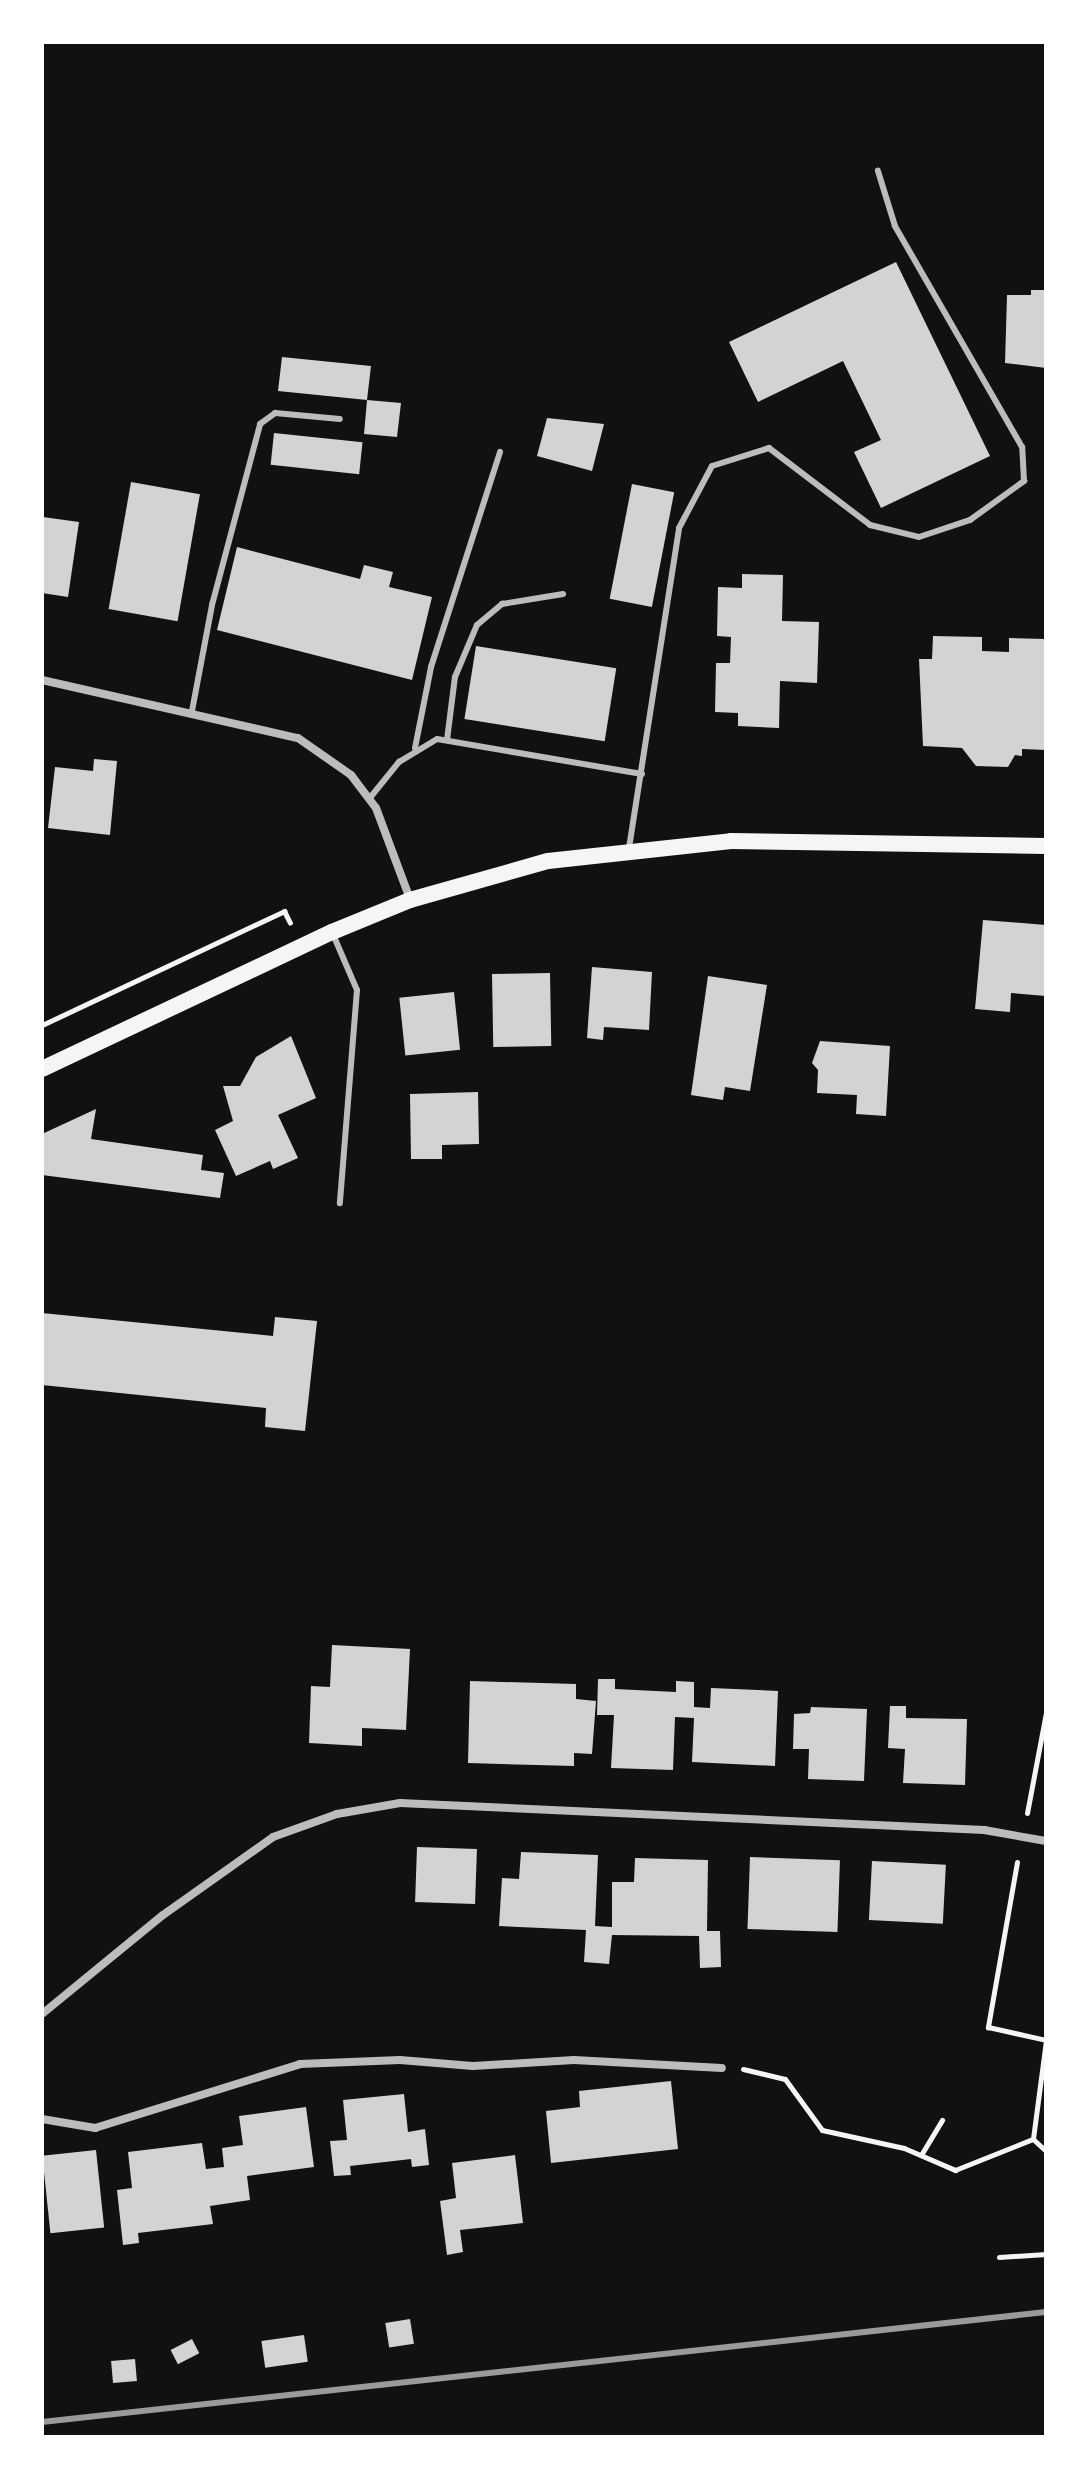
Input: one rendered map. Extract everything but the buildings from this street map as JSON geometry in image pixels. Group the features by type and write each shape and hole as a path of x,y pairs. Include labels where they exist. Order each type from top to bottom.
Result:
{"main road":[{"path":"42,1069 332,932 410,900 548,861 629,848 731,841 1046,846"}],"street":[{"path":"42,680 192,711 298,738 351,775 369,799 410,900"},
{"path":"42,2014 163,1915 273,1837 337,1814 400,1803 471,1804 1022,1835 1046,1841"},
{"path":"42,2119 95,2128 300,2064 400,2060 473,2066 574,2060 722,2068"}],"lane":[{"path":"629,848 679,528 712,466 769,448 870,525 919,537 970,520 1024,481 1022,447 895,226 878,171"},
{"path":"192,711 212,605 260,424 275,413 340,419"},
{"path":"369,799 415,748 431,667 500,452"},
{"path":"447,740 455,677 477,625 502,604 563,594"},
{"path":"415,748 447,740 642,774"},
{"path":"332,932 357,990 340,1203"}],"path":[{"path":"42,1025 284,911 301,946"},
{"path":"1033,2139 1046,2040 988,2027 1046,1712"},
{"path":"722,2068 766,2071 785,2079 822,2130 921,2155 955,2170 1033,2139"},
{"path":"921,2155 942,2120"},
{"path":"1033,2139 1046,2151"},
{"path":"999,2257 1046,2254"}],"railway":[{"path":"42,2422 1046,2312"}]}
